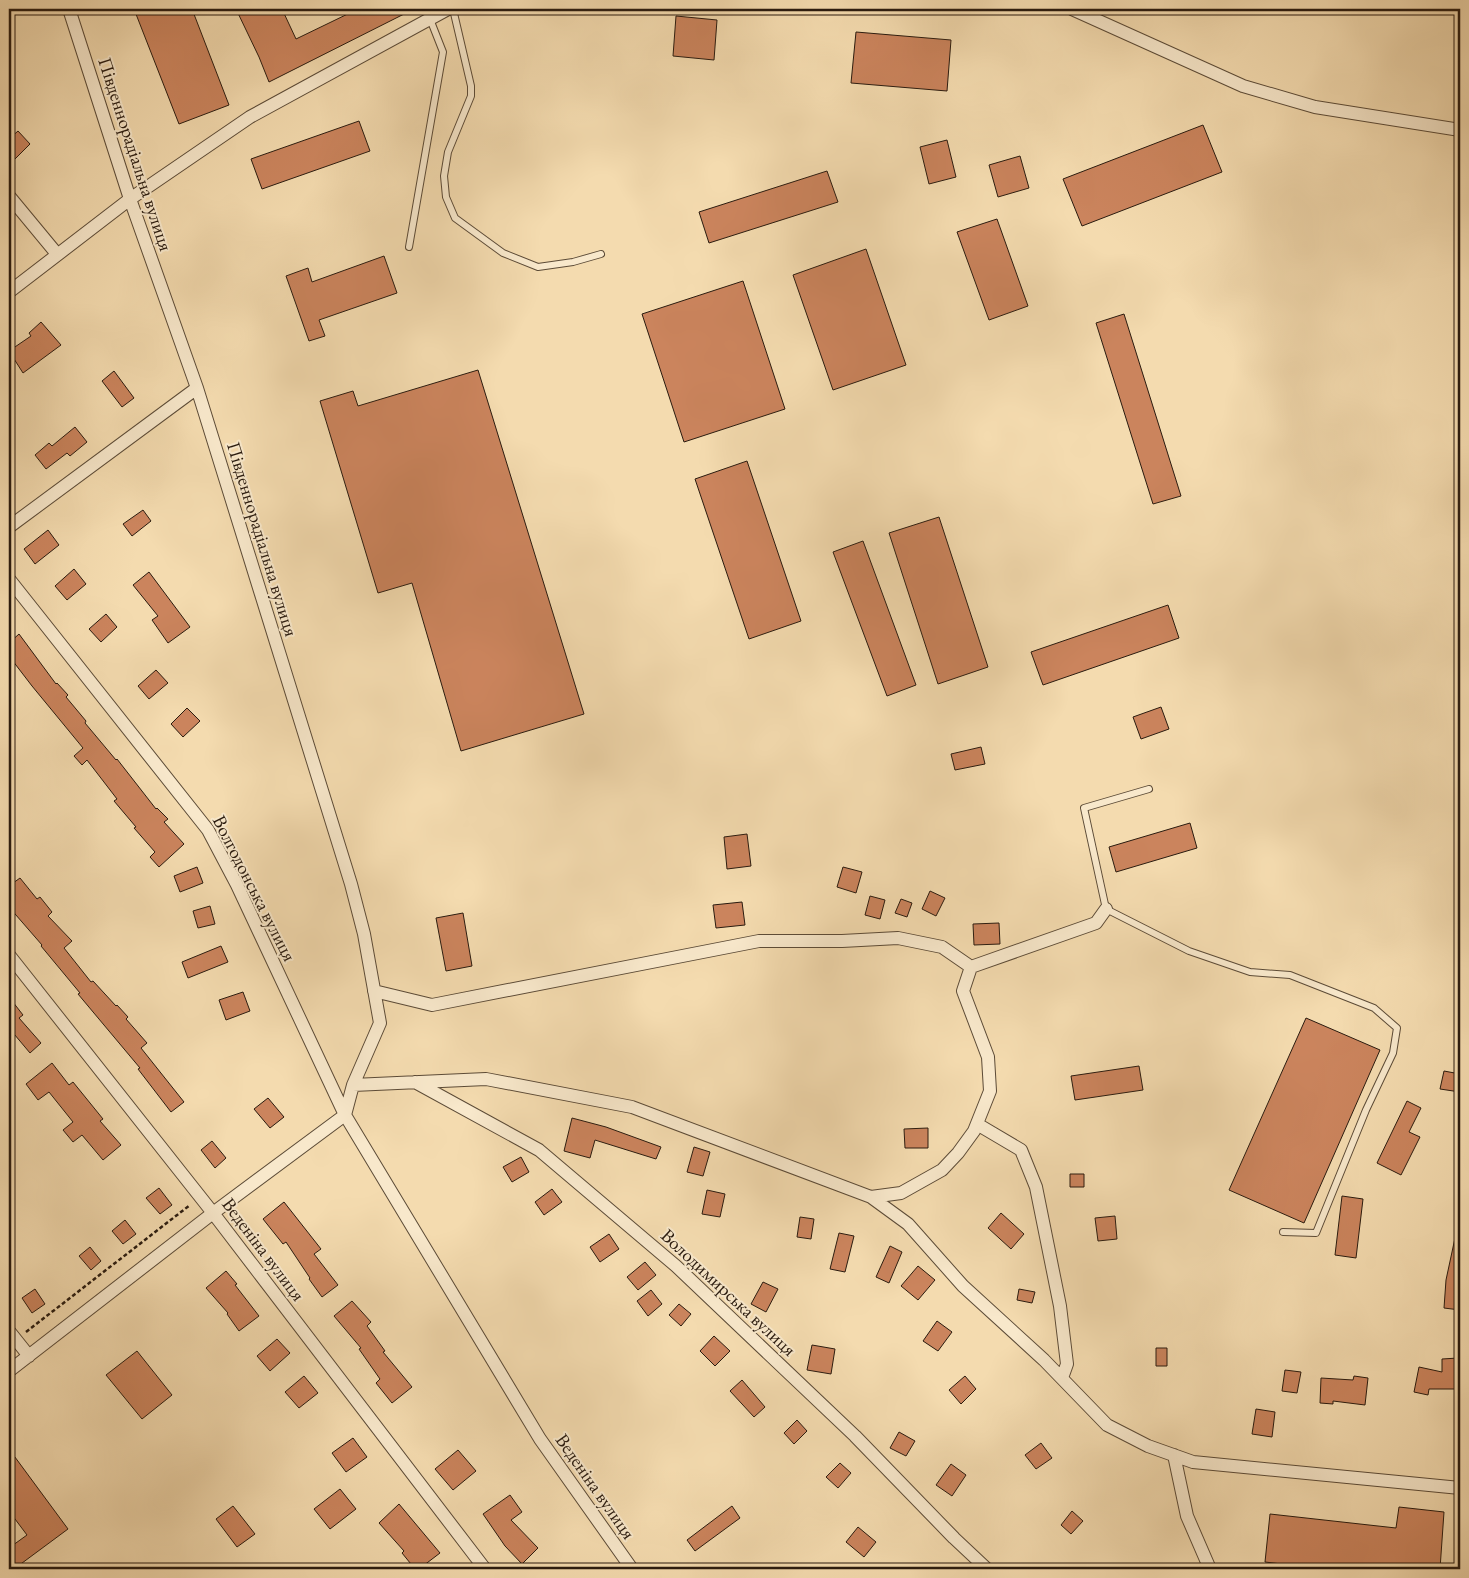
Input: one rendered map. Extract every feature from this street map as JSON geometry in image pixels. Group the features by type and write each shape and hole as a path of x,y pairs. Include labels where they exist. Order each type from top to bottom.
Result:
{"street":[{"name":"Південнорадіальна вулиця","path":"69,9 130,199 197,388 351,884 364,934 380,1023 353,1085 344,1115"},
{"path":"9,292 130,199 250,117 448,9"},
{"path":"1072,9 1243,86 1315,106 1460,130"},
{"path":"9,196 57,254"},
{"path":"9,528 197,388"},
{"name":"Волгодонська вулиця","path":"9,579 208,830 237,886 344,1115"},
{"path":"971,967 1096,923 1106,909"},
{"path":"374,991 432,1005 759,941 842,941 898,938 942,947 971,967"},
{"name":"Веденіна вулиця","path":"9,955 201,1197 485,1569"},
{"path":"871,1197 901,1193 942,1170 958,1153 977,1124 990,1091 988,1057 963,991 971,967"},
{"path":"353,1085 486,1079 632,1107 871,1197 908,1224 963,1286 1062,1378 1107,1425 1148,1446 1193,1462 1460,1488"},
{"name":"Володимирська вулиця","path":"415,1082 538,1150 661,1253 855,1436 954,1538 987,1569"},
{"path":"9,1371 213,1213 344,1115"},
{"name":"Веденіна вулиця","path":"344,1115 540,1439 632,1569"},
{"path":"977,1124 1021,1150 1036,1187 1060,1306 1067,1364 1062,1378"},
{"path":"12,1335 29,1356"},
{"path":"1174,1455 1188,1516 1210,1569"}],"lane":[{"path":"454,9 471,86 471,96 448,152 444,176 446,197 455,218 504,253 538,266 574,262 601,254"},
{"path":"409,247 443,52 430,19"},
{"path":"1150,789 1084,808 1106,909 1189,952 1250,972 1290,975 1374,1008 1397,1028 1393,1053 1366,1110 1316,1233 1283,1232"}],"path":[{"path":"12,1335 201,1197"}],"building":[{"path":"134,9 192,9 229,105 179,124"},
{"path":"236,9 282,9 296,39 358,9 414,9 269,82"},
{"path":"676,16 717,20 714,60 673,56"},
{"path":"856,32 951,40 947,91 851,83"},
{"path":"359,121 370,151 262,189 251,159"},
{"path":"1203,125 1222,172 1082,226 1063,179"},
{"path":"18,131 30,144 9,165 9,139"},
{"path":"947,140 956,177 929,184 920,147"},
{"path":"1020,156 1029,188 998,197 989,165"},
{"path":"827,171 838,202 709,243 699,212"},
{"path":"997,219 1028,306 989,320 957,232"},
{"path":"866,249 906,365 833,390 793,275"},
{"path":"384,256 397,293 319,320 325,336 309,341 286,276 308,268 312,282"},
{"path":"743,281 785,409 684,442 642,314"},
{"path":"1124,314 1181,496 1153,504 1096,323"},
{"path":"41,322 61,345 23,373 9,351 31,336 29,333"},
{"path":"478,370 584,714 461,751 412,583 378,593 320,401 353,391 358,406"},
{"path":"114,371 134,398 122,407 102,381"},
{"path":"75,427 87,442 70,456 67,453 46,469 35,455 49,443 52,446"},
{"path":"747,461 801,621 749,639 695,479"},
{"path":"143,510 151,521 132,536 123,524"},
{"path":"939,517 988,667 938,684 889,533"},
{"path":"48,530 59,545 35,564 24,549"},
{"path":"863,541 916,685 887,696 833,552"},
{"path":"74,569 86,584 67,600 55,586"},
{"path":"149,572 190,627 168,643 152,620 158,616 133,585"},
{"path":"1168,605 1179,638 1043,685 1031,652"},
{"path":"106,614 117,627 101,642 89,629"},
{"path":"19,634 56,684 68,695 66,697 86,721 85,723 117,759 156,809 168,819 164,822 184,844 159,867 150,857 155,852 114,801 117,799 87,760 82,765 74,756 83,748 9,656 9,643"},
{"path":"156,670 168,683 149,699 138,686"},
{"path":"1161,707 1169,729 1141,739 1133,717"},
{"path":"187,708 200,721 183,737 171,724"},
{"path":"981,747 985,764 955,770 951,754"},
{"path":"1190,823 1197,848 1116,872 1109,847"},
{"path":"747,834 751,866 727,869 724,837"},
{"path":"197,867 203,883 180,892 174,876"},
{"path":"843,867 862,872 856,893 837,887"},
{"path":"20,878 37,899 40,897 52,912 48,916 72,941 64,948 91,982 93,981 128,1017 126,1019 147,1043 141,1048 184,1102 171,1112 138,1069 140,1068 78,994 80,993 42,945 9,907 9,886"},
{"path":"930,891 945,898 936,916 922,909"},
{"path":"870,896 885,900 880,919 865,915"},
{"path":"901,899 912,903 907,917 895,913"},
{"path":"742,902 745,925 716,928 713,905"},
{"path":"210,906 215,924 198,928 193,911"},
{"path":"463,913 472,966 446,971 436,918"},
{"path":"999,923 1000,944 974,945 973,924"},
{"path":"221,946 228,962 188,978 182,962"},
{"path":"243,992 250,1011 226,1020 219,1000"},
{"path":"9,997 23,1015 19,1018 41,1043 30,1053 9,1028"},
{"path":"1306,1018 1380,1050 1304,1223 1229,1190"},
{"path":"52,1063 69,1085 73,1082 103,1119 100,1121 121,1145 103,1160 82,1135 73,1142 63,1130 73,1122 49,1092 38,1100 26,1084"},
{"path":"1139,1066 1143,1090 1075,1100 1071,1076"},
{"path":"1444,1071 1460,1074 1460,1092 1440,1089"},
{"path":"268,1098 284,1117 270,1128 254,1109"},
{"path":"1407,1101 1421,1108 1409,1132 1420,1137 1401,1175 1377,1163"},
{"path":"572,1118 606,1127 661,1147 656,1159 595,1140 590,1158 564,1151"},
{"path":"928,1128 928,1148 905,1148 904,1129"},
{"path":"212,1141 226,1158 215,1168 201,1150"},
{"path":"694,1147 710,1152 703,1176 687,1172"},
{"path":"521,1157 529,1172 512,1182 503,1167"},
{"path":"1070,1174 1084,1174 1084,1187 1070,1187"},
{"path":"159,1188 172,1205 160,1214 146,1198"},
{"path":"552,1189 562,1202 544,1215 535,1202"},
{"path":"707,1190 725,1194 720,1217 702,1214"},
{"path":"1342,1196 1363,1199 1356,1258 1335,1255"},
{"path":"284,1202 321,1249 314,1254 338,1285 322,1297 286,1242 283,1244 263,1219"},
{"path":"1001,1213 1024,1234 1011,1249 988,1228"},
{"path":"1115,1216 1117,1239 1098,1241 1095,1218"},
{"path":"800,1217 814,1219 811,1239 797,1237"},
{"path":"125,1220 136,1234 123,1244 112,1231"},
{"path":"839,1233 854,1236 845,1272 830,1269"},
{"path":"609,1234 619,1249 600,1262 590,1247"},
{"path":"1455,1238 1460,1238 1460,1310 1444,1308 1446,1280"},
{"path":"890,1246 902,1252 889,1283 876,1277"},
{"path":"90,1247 101,1261 91,1270 79,1256"},
{"path":"645,1262 656,1275 638,1290 627,1277"},
{"path":"918,1266 935,1280 918,1300 901,1286"},
{"path":"226,1271 259,1316 239,1331 228,1313 206,1288"},
{"path":"763,1282 778,1289 766,1312 751,1304"},
{"path":"35,1289 45,1304 32,1313 22,1298"},
{"path":"1019,1289 1035,1292 1032,1303 1017,1300"},
{"path":"651,1290 662,1304 648,1316 637,1301"},
{"path":"352,1301 371,1322 367,1326 385,1351 383,1352 412,1387 392,1403 376,1383 380,1379 359,1349 361,1348 334,1316"},
{"path":"679,1304 691,1314 681,1326 669,1315"},
{"path":"937,1321 952,1332 938,1351 923,1341"},
{"path":"714,1336 730,1351 715,1366 700,1351"},
{"path":"277,1339 290,1353 270,1371 257,1356"},
{"path":"812,1345 835,1349 831,1374 807,1370"},
{"path":"1156,1348 1167,1348 1167,1366 1156,1366"},
{"path":"137,1351 172,1395 142,1419 106,1375"},
{"path":"1458,1358 1458,1389 1429,1389 1428,1395 1414,1392 1419,1367 1442,1372 1442,1359"},
{"path":"1285,1370 1301,1372 1297,1393 1282,1391"},
{"path":"304,1376 318,1393 299,1408 285,1392"},
{"path":"965,1376 976,1389 961,1404 949,1390"},
{"path":"1354,1376 1368,1378 1365,1405 1333,1401 1333,1404 1320,1403 1321,1378 1353,1380"},
{"path":"742,1380 765,1407 754,1417 730,1391"},
{"path":"1256,1409 1275,1412 1272,1437 1252,1434"},
{"path":"797,1420 807,1431 794,1444 784,1433"},
{"path":"899,1432 915,1441 906,1456 890,1448"},
{"path":"353,1438 367,1457 346,1472 332,1453"},
{"path":"1041,1443 1052,1458 1036,1469 1025,1455"},
{"path":"9,1449 68,1529 14,1569 9,1569 9,1548 27,1535 9,1511"},
{"path":"458,1450 476,1471 453,1490 435,1469"},
{"path":"840,1463 851,1473 838,1488 826,1477"},
{"path":"951,1464 966,1475 952,1496 936,1485"},
{"path":"340,1489 356,1509 330,1529 314,1509"},
{"path":"510,1495 522,1512 511,1520 538,1548 522,1564 505,1546 483,1514"},
{"path":"399,1504 440,1553 419,1569 415,1569 402,1553 404,1551 379,1523"},
{"path":"233,1506 255,1534 237,1547 216,1519"},
{"path":"732,1506 740,1518 695,1551 687,1540"},
{"path":"1399,1507 1444,1512 1440,1569 1323,1569 1265,1562 1270,1514 1396,1528"},
{"path":"1072,1511 1083,1521 1071,1534 1061,1525"},
{"path":"858,1527 876,1542 864,1557 846,1542"}]}
